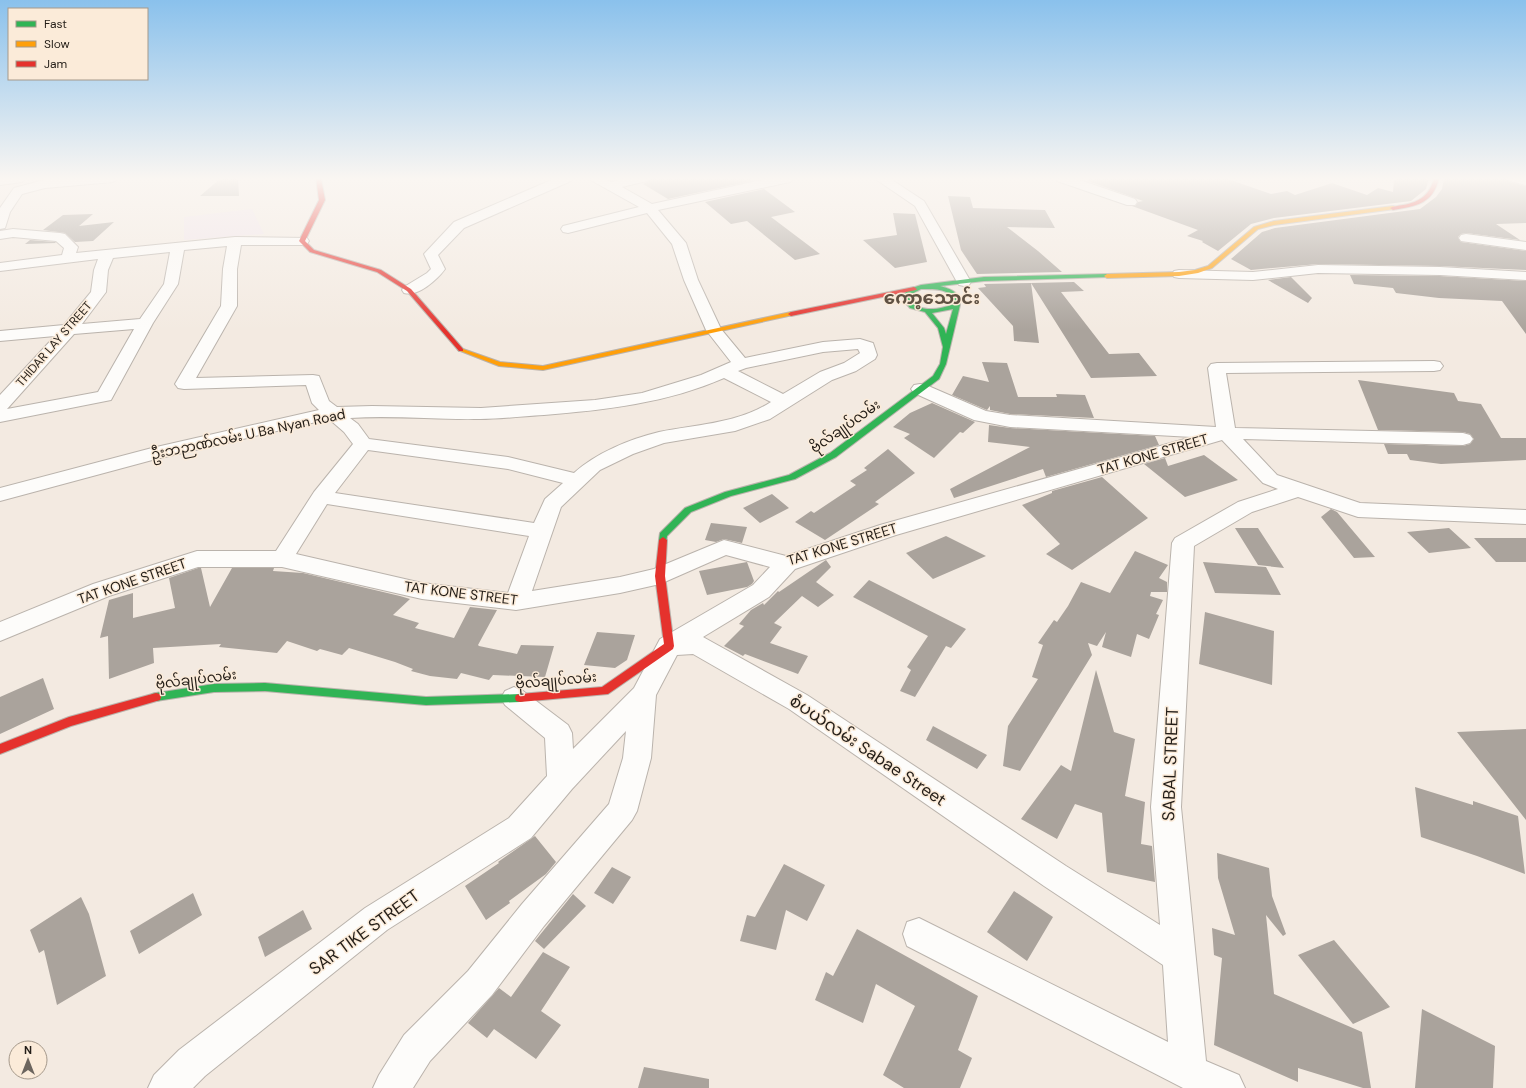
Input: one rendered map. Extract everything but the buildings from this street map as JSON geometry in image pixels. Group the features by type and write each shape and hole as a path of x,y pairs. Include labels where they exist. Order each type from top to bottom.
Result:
{"main road":[{"path":"308,229 302,240 312,251 379,271 409,290 462,352 499,364 544,368 714,330 917,288 964,282 1051,276 1179,274 1196,272 1210,267 1225,256 1255,229"},
{"name":"ဗိုလ်ချုပ်လမ်း","path":"0,749 69,722 151,698 214,688 265,687 426,701 514,698 604,691 669,646 660,576 663,535 688,510 728,494 792,477 833,455 936,377 943,364 946,347 964,282"},
{"path":"857,300 895,303 912,306 927,311 945,311 958,303 958,297 946,290 934,287 917,288 905,295 905,299 912,306"},
{"path":"927,311 933,316 941,328 946,347"}],"street":[{"path":"409,290 432,276 438,269 431,254 455,229"},
{"path":"516,602 552,504 593,466 626,450 660,438 735,425 763,415 784,401 732,367 691,280 679,243 667,229"},
{"path":"934,229 964,282"},
{"path":"0,234 13,233 60,237 71,247 68,258"},
{"path":"1466,238 1526,246"},
{"path":"0,266 235,241 302,240"},
{"path":"235,241 230,269 229,306 184,384 314,380 321,403 351,428 363,444 508,463 578,480"},
{"path":"0,416 105,396 145,323 171,284 178,246"},
{"name":"THIDAR LAY STREET","path":"0,406 69,330 98,292 101,270 107,254"},
{"path":"1179,274 1254,276 1318,269 1440,271 1526,276"},
{"path":"0,336 145,323"},
{"name":"ဦးဘဉာဏ်လမ်း U Ba Nyan Road","path":"0,495 152,454 332,413 372,411 481,414 644,398 707,379 732,367 823,347 860,344 867,347 869,355 850,367 826,376 784,401"},
{"name":"TAT KONE STREET","path":"0,632 101,590 197,559 282,559 422,592 516,602 620,585 660,576 724,547 786,564 888,530 1226,433 1217,368 1434,366"},
{"path":"920,389 981,416 1010,421 1226,433 1463,439"},
{"path":"1226,433 1270,478 1298,490 1358,510 1526,517"},
{"path":"282,559 321,497 363,444"},
{"name":"SABAL STREET","path":"1189,1072 1166,807 1183,543 1245,507 1298,490"},
{"path":"321,497 542,531"},
{"path":"669,646 761,591 786,564"},
{"name":"စံပယ်လမ်း Sabae Street","path":"669,646 697,645 798,702 1055,876 1179,956"},
{"name":"SAR TIKE STREET","path":"167,1088 192,1063 376,920 520,828 562,780 644,695 669,646"},
{"path":"392,1088 417,1048 480,983 533,915 622,811 637,758 644,695"},
{"path":"514,698 558,733 562,780"},
{"path":"919,934 1189,1072 1226,1088"}],"shaded area":[{"path":"184,229 261,229 264,234 184,240"}],"traffic: fast":[{"path":"921,287 984,279 1107,276"},
{"path":"921,287 933,287 950,291 957,299 957,305 935,311 919,310 908,302 905,295 914,289 921,287"},
{"path":"927,311 941,328 946,347 957,305"},
{"path":"663,540 663,535 688,510 728,494 792,477 833,455 936,377 943,364 946,347"},
{"path":"156,697 214,688 265,687 426,701 520,698"}],"traffic: slow":[{"path":"1107,276 1179,274 1196,272 1210,267 1255,229"},
{"path":"461,350 499,364 543,368 791,314"}],"traffic: jam":[{"path":"308,229 302,241 312,251 379,271 409,290 461,350"},
{"path":"791,314 914,289"},
{"path":"520,698 604,691 669,646 660,576 663,540"},
{"path":"0,749 69,722 156,697"}],"district":[{"name":"ကော့သောင်း","path":"932,298"}]}
